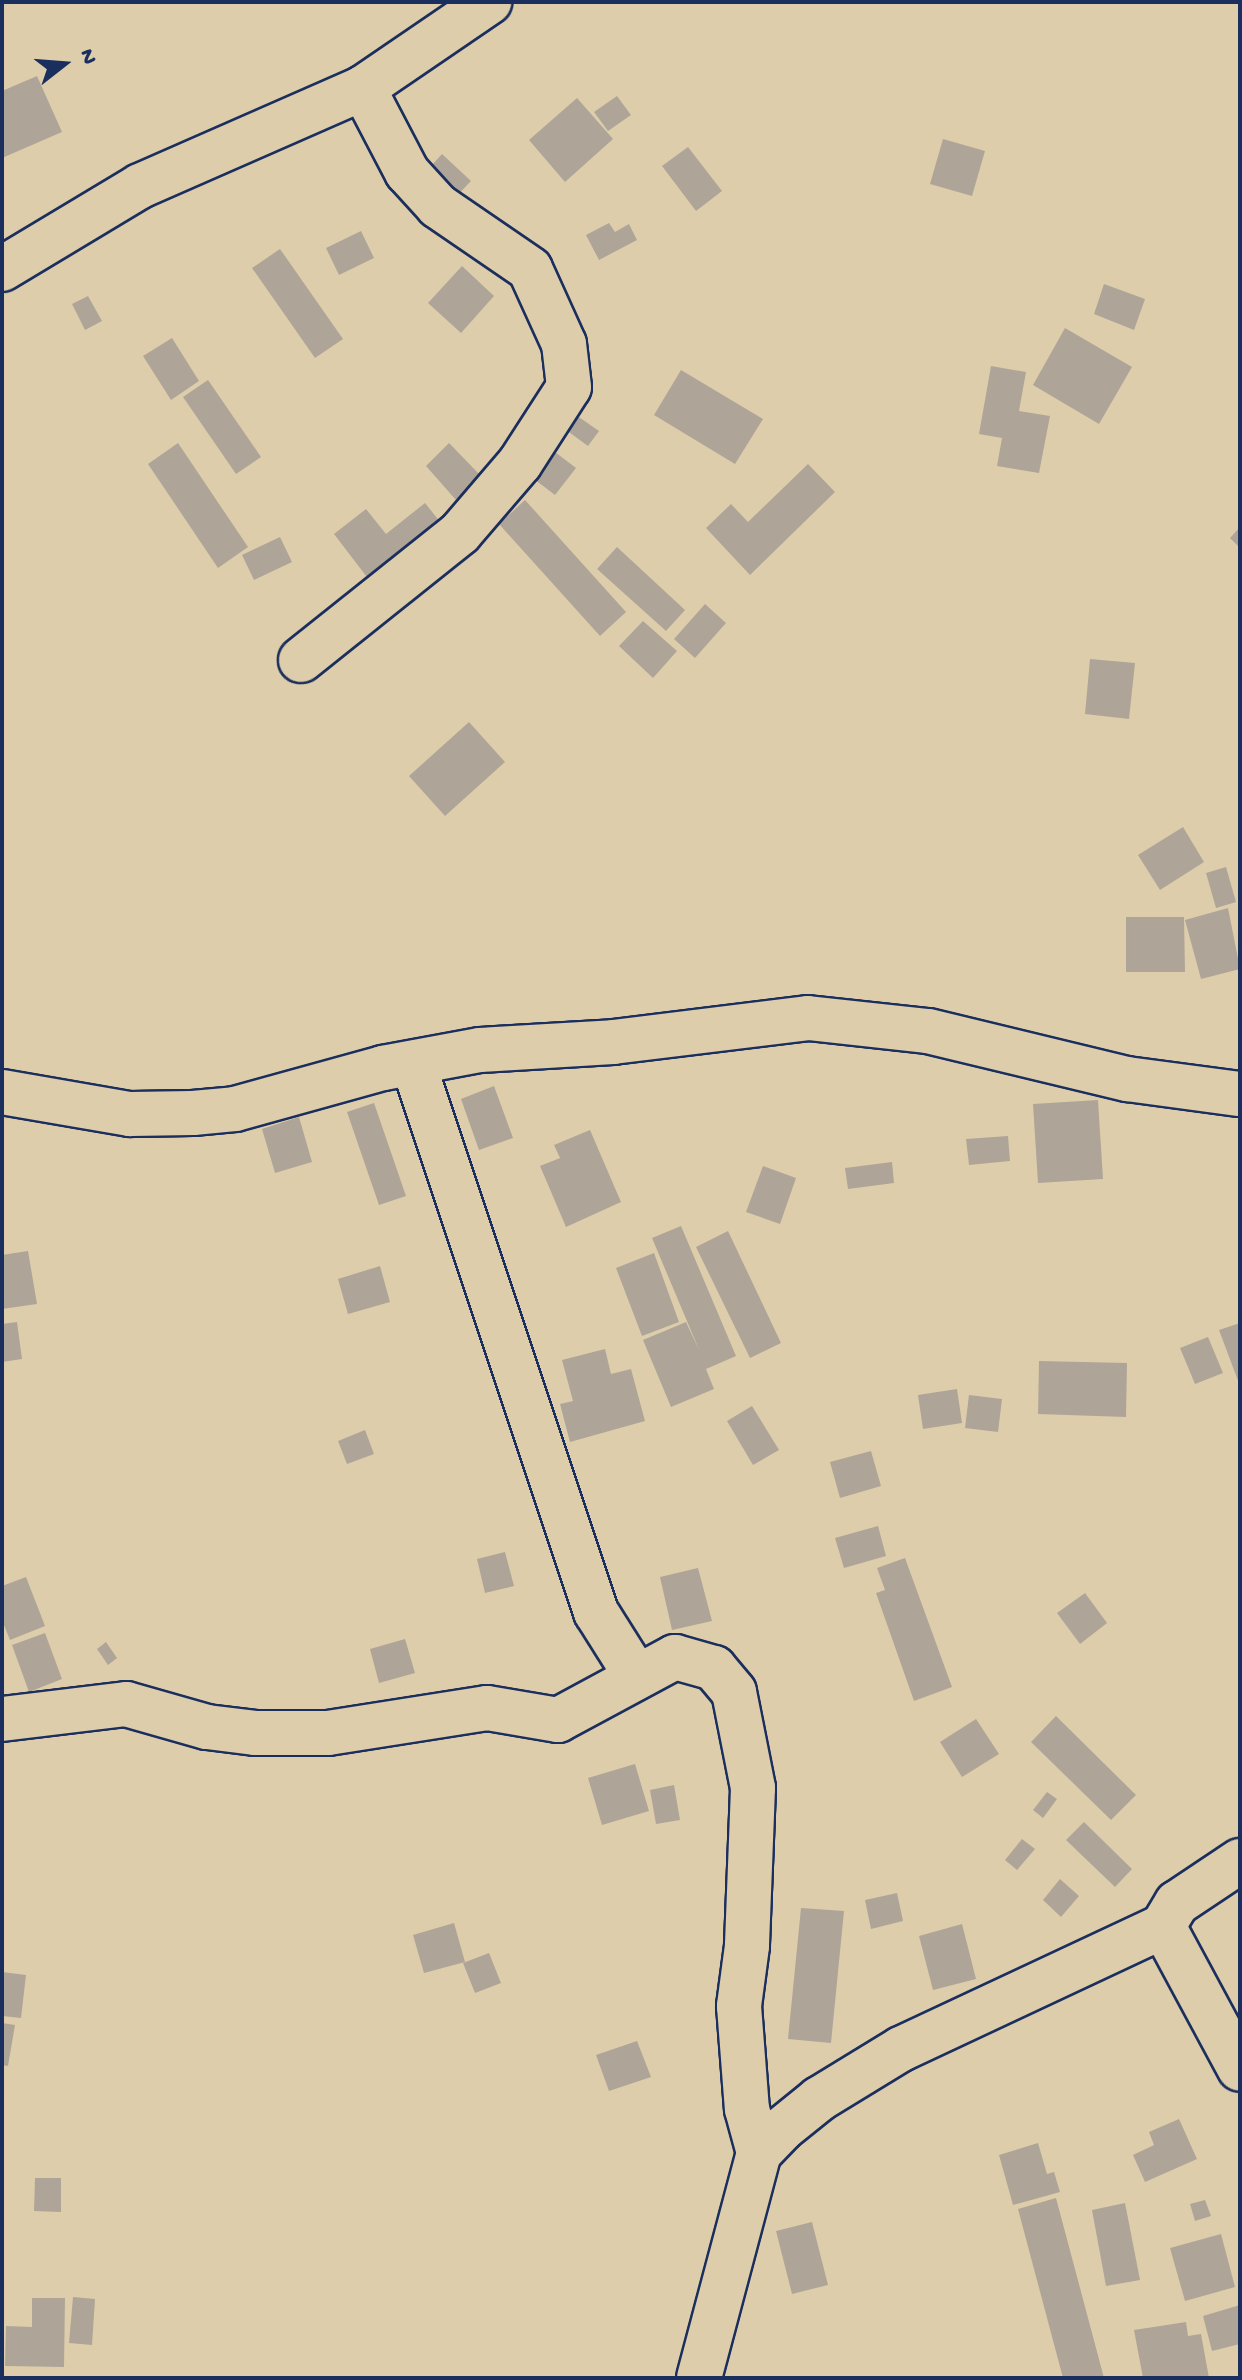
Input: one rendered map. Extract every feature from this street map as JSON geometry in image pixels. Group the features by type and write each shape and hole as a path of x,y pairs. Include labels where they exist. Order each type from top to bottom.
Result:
{"street":[{"path":"2,269 140,186 363,88 489,2"},
{"path":"301,660 460,533 520,463 569,387 564,344 530,269 438,206 407,172 363,88"},
{"path":"2,1092 130,1114 193,1113 235,1109 413,1063 480,1050 613,1042 808,1018 862,1020 1127,1079 1240,1094"},
{"path":"413,1063 596,1612 635,1674"},
{"path":"2,1719 126,1704 207,1727 255,1733 328,1733 487,1708 558,1720 635,1674 675,1657 714,1668 734,1692 753,1788 747,1946 739,2006 747,2109 759,2153 699,2378"},
{"path":"759,2153 819,2099 901,2049 1163,1926 1177,1903 1240,1861"},
{"path":"1163,1926 1240,2069"}],"building":[{"path":"37,76 62,132 2,158 2,91"},
{"path":"617,96 631,115 608,131 594,112"},
{"path":"577,98 613,139 565,182 529,140"},
{"path":"943,139 985,151 972,196 930,184"},
{"path":"688,147 722,191 696,211 662,166"},
{"path":"442,154 471,181 451,202 422,176"},
{"path":"609,223 615,232 629,224 637,240 599,260 586,235"},
{"path":"361,231 374,258 339,275 326,248"},
{"path":"280,249 343,339 315,358 252,268"},
{"path":"462,266 494,296 461,333 428,303"},
{"path":"1104,284 1145,299 1134,330 1094,314"},
{"path":"88,296 102,321 85,330 72,304"},
{"path":"1065,328 1132,367 1099,424 1033,385"},
{"path":"172,338 199,381 171,400 143,356"},
{"path":"991,366 1026,372 1019,411 1050,416 1039,473 997,466 1002,438 979,434"},
{"path":"681,370 763,419 735,464 654,415"},
{"path":"208,380 261,457 236,474 183,397"},
{"path":"573,413 599,431 588,446 562,427"},
{"path":"178,443 248,547 218,568 148,464"},
{"path":"449,443 481,476 456,500 426,466"},
{"path":"551,449 576,468 555,495 530,476"},
{"path":"808,464 835,492 750,575 706,528 731,504 748,522"},
{"path":"525,500 626,612 600,636 499,524"},
{"path":"425,503 445,528 373,585 334,534 366,509 386,534"},
{"path":"1240,527 1240,548 1230,538"},
{"path":"280,537 292,562 254,580 242,555"},
{"path":"617,547 685,610 666,631 597,569"},
{"path":"705,604 726,623 695,658 674,639"},
{"path":"643,621 677,651 653,678 619,646"},
{"path":"1090,659 1135,663 1129,719 1085,714"},
{"path":"469,722 505,762 445,816 409,776"},
{"path":"1183,827 1204,862 1160,890 1138,855"},
{"path":"1226,867 1236,902 1216,908 1206,873"},
{"path":"1228,908 1240,969 1201,979 1185,920"},
{"path":"1126,917 1184,917 1185,972 1126,972"},
{"path":"494,1086 513,1138 479,1150 461,1099"},
{"path":"1098,1100 1103,1179 1038,1183 1033,1104"},
{"path":"374,1103 406,1196 379,1205 347,1112"},
{"path":"299,1117 312,1162 275,1173 262,1129"},
{"path":"590,1130 621,1202 566,1227 540,1166 560,1158 554,1145"},
{"path":"1008,1136 1010,1161 969,1165 966,1139"},
{"path":"892,1162 894,1183 848,1189 845,1168"},
{"path":"763,1166 796,1178 780,1224 746,1212"},
{"path":"681,1226 736,1356 706,1369 714,1389 671,1407 643,1340 686,1322 700,1352 652,1238"},
{"path":"728,1231 781,1343 750,1358 696,1247"},
{"path":"28,1251 37,1304 2,1309 2,1255"},
{"path":"654,1253 679,1322 642,1336 616,1268"},
{"path":"380,1266 390,1302 348,1314 338,1279"},
{"path":"17,1322 22,1359 2,1362 2,1324"},
{"path":"1240,1323 1240,1386 1219,1330"},
{"path":"1208,1337 1223,1373 1195,1384 1180,1348"},
{"path":"605,1349 611,1374 631,1369 645,1421 570,1442 560,1404 573,1401 562,1360"},
{"path":"1039,1361 1127,1363 1126,1417 1038,1414"},
{"path":"957,1389 962,1423 923,1429 918,1395"},
{"path":"969,1395 1002,1399 998,1432 965,1428"},
{"path":"752,1406 779,1450 753,1465 727,1421"},
{"path":"365,1430 374,1454 347,1464 338,1441"},
{"path":"871,1451 881,1486 840,1498 830,1462"},
{"path":"878,1526 886,1556 844,1568 835,1538"},
{"path":"505,1552 514,1586 485,1593 477,1559"},
{"path":"905,1558 952,1687 914,1701 876,1593 885,1590 877,1568"},
{"path":"698,1568 712,1621 672,1630 660,1577"},
{"path":"26,1577 45,1626 10,1640 2,1620 2,1586"},
{"path":"1085,1593 1107,1623 1080,1644 1057,1613"},
{"path":"45,1633 62,1679 29,1692 12,1645"},
{"path":"405,1639 415,1673 379,1683 370,1649"},
{"path":"106,1642 117,1658 108,1665 97,1649"},
{"path":"1056,1716 1136,1795 1111,1820 1031,1742"},
{"path":"976,1719 999,1754 962,1777 940,1742"},
{"path":"635,1764 649,1811 602,1825 588,1778"},
{"path":"674,1785 680,1820 656,1824 650,1790"},
{"path":"1047,1792 1057,1799 1043,1818 1033,1810"},
{"path":"1084,1822 1132,1869 1115,1887 1066,1840"},
{"path":"1022,1839 1035,1849 1017,1870 1005,1860"},
{"path":"1060,1879 1079,1896 1061,1917 1043,1900"},
{"path":"897,1893 903,1921 871,1929 865,1900"},
{"path":"801,1908 844,1911 831,2043 788,2039"},
{"path":"454,1923 465,1962 424,1973 413,1935"},
{"path":"962,1924 976,1979 933,1990 919,1936"},
{"path":"489,1953 501,1983 475,1993 463,1963"},
{"path":"2,1972 26,1975 21,2018 2,2016"},
{"path":"2,2023 15,2025 8,2066 2,2065"},
{"path":"637,2041 651,2077 609,2091 596,2055"},
{"path":"1179,2119 1197,2159 1145,2182 1133,2155 1154,2145 1149,2132"},
{"path":"1038,2143 1047,2174 1054,2172 1060,2192 1013,2205 999,2155"},
{"path":"35,2178 61,2178 61,2212 34,2211"},
{"path":"1056,2198 1104,2378 1063,2378 1018,2209"},
{"path":"1205,2200 1211,2216 1195,2221 1190,2204"},
{"path":"1125,2203 1140,2280 1106,2286 1092,2210"},
{"path":"812,2222 828,2285 792,2294 776,2231"},
{"path":"1221,2234 1235,2287 1185,2301 1170,2248"},
{"path":"73,2297 95,2299 92,2345 69,2343"},
{"path":"32,2298 65,2298 64,2367 5,2366 6,2326 32,2327"},
{"path":"1240,2305 1240,2344 1212,2351 1203,2316"},
{"path":"1186,2322 1188,2336 1201,2334 1209,2378 1143,2378 1134,2330"}]}
